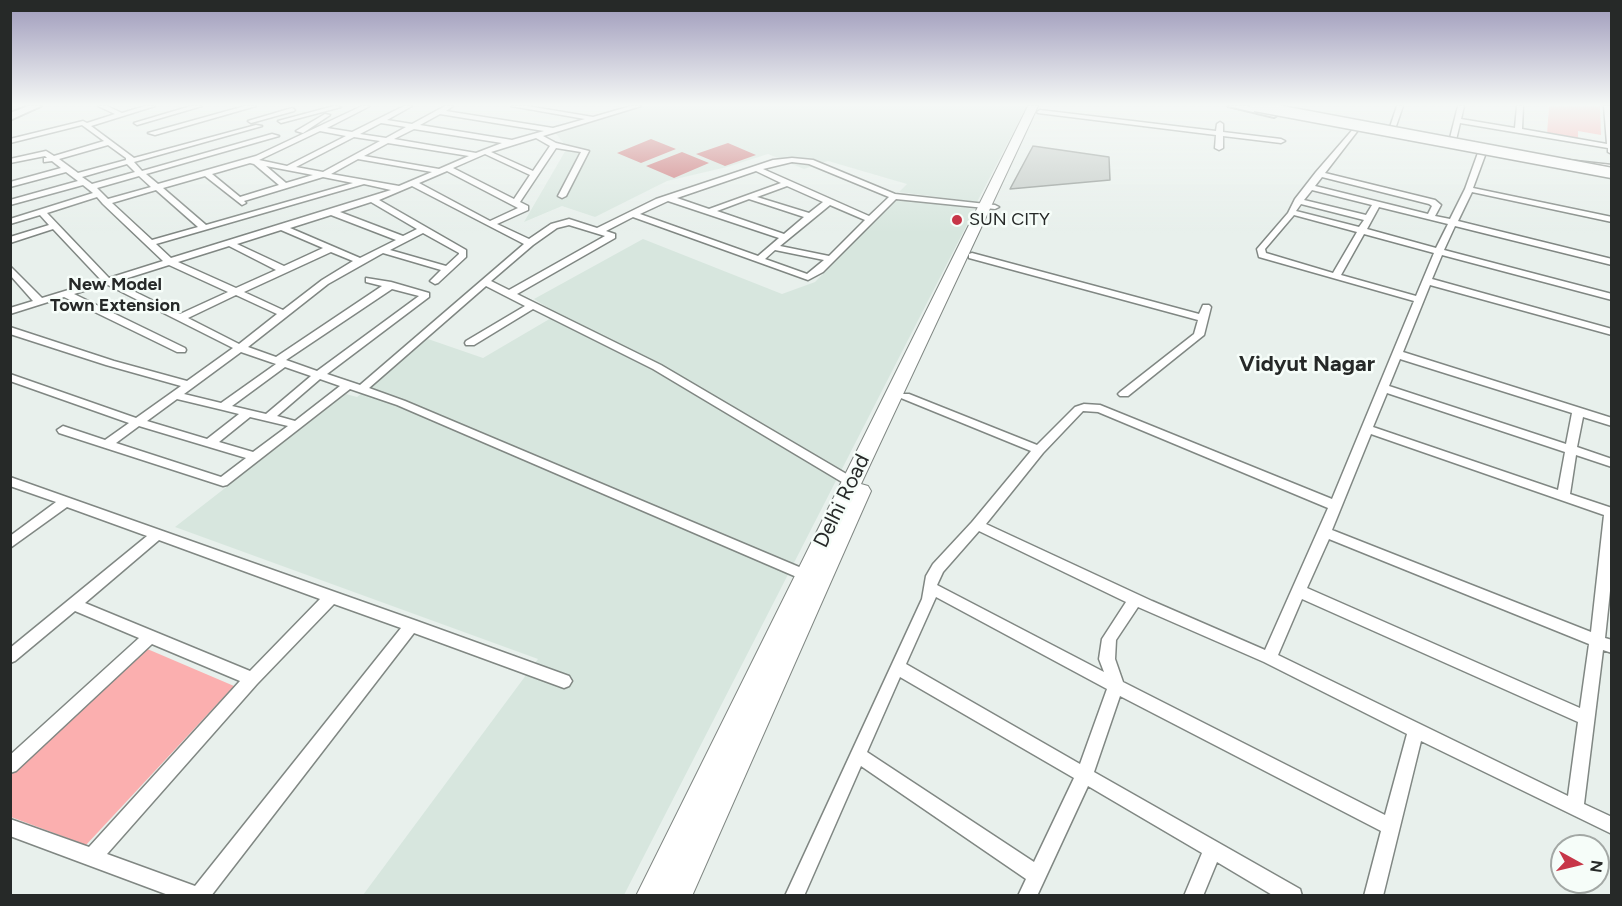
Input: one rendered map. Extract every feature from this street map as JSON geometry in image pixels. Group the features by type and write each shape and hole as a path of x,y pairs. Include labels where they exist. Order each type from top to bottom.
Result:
{"main road":[{"name":"Delhi Road","path":"676,896 806,576 850,482 1018,148"},
{"path":"1462,148 1575,163"},
{"path":"1480,148 1611,173"},
{"path":"1487,148 1534,159"},
{"name":"Delhi Road","path":"651,896 750,715 906,396 972,256 990,206"}],"street":[{"path":"10,170 87,148"},
{"path":"118,148 130,157 130,161 141,174 204,227"},
{"path":"10,222 43,213 141,174 232,148"},
{"path":"106,202 252,162 279,148"},
{"path":"288,168 326,148"},
{"path":"238,200 325,174 373,148"},
{"path":"432,148 474,155"},
{"path":"13,309 402,189 492,148"},
{"path":"516,202 552,148"},
{"path":"562,196 585,151 571,148"},
{"path":"1340,148 1291,210 1292,213 1261,249 1262,255 1419,300"},
{"path":"1269,658 1325,532 1334,505 1439,251 1469,189 1483,152 1480,148"},
{"path":"10,203 130,161 173,149"},
{"path":"484,151 534,174"},
{"path":"10,161 44,152 94,191 170,262 285,314"},
{"path":"357,157 443,170 516,202 525,209 490,224"},
{"path":"1534,159 1611,177"},
{"path":"599,231 669,198 783,160 801,160 894,196 990,206"},
{"path":"252,162 402,189"},
{"path":"252,162 284,185"},
{"path":"1575,163 1611,167"},
{"path":"10,185 66,169"},
{"path":"757,169 869,219"},
{"path":"206,174 254,213"},
{"path":"1319,174 1436,204 1431,216"},
{"path":"151,243 364,182"},
{"path":"710,212 788,183"},
{"path":"414,184 530,243"},
{"path":"1310,187 1611,262"},
{"path":"1469,189 1611,220"},
{"path":"750,196 809,216"},
{"path":"633,214 808,277 820,270 894,196"},
{"path":"669,198 784,237"},
{"path":"371,199 464,253 435,281"},
{"path":"1298,201 1368,218"},
{"path":"759,260 828,202"},
{"path":"1336,276 1377,204"},
{"path":"332,212 402,239"},
{"path":"43,213 107,281 240,348 350,384 424,412 806,576"},
{"path":"1292,213 1611,297"},
{"path":"362,389 487,283 530,243 560,223 569,222 612,236 510,294"},
{"path":"10,240 54,226"},
{"path":"281,227 360,261"},
{"path":"106,445 240,348 325,282 360,261 424,229"},
{"path":"229,243 282,269"},
{"path":"181,317 331,248"},
{"path":"773,248 831,259"},
{"path":"381,250 448,268"},
{"path":"972,256 1204,312 1201,331 1192,342 1124,394"},
{"path":"10,269 39,301"},
{"path":"269,417 320,374 426,295 369,280"},
{"path":"1427,281 1611,332"},
{"path":"487,283 657,367 850,482"},
{"path":"223,407 280,362 391,285"},
{"path":"65,294 181,350"},
{"path":"470,343 533,305"},
{"path":"10,330 111,363 189,384"},
{"path":"1397,354 1611,422"},
{"path":"10,377 137,422 255,457"},
{"path":"63,430 223,482 350,384"},
{"path":"1383,388 1611,463"},
{"path":"174,395 297,424"},
{"path":"906,396 1039,450"},
{"path":"796,894 929,599 931,580 938,568 1039,450 1079,409 1092,407 1334,505"},
{"path":"1563,495 1578,411"},
{"path":"210,443 249,412"},
{"path":"1366,428 1611,513 1604,644 1587,717 1575,808"},
{"path":"10,481 564,681"},
{"path":"10,543 66,501"},
{"path":"977,525 1135,600 1269,658 1611,826"},
{"path":"1325,532 1604,644"},
{"path":"10,657 158,534"},
{"path":"931,588 1390,827"},
{"path":"1299,591 1587,717"},
{"path":"92,857 252,679 332,596"},
{"path":"1027,896 1084,776 1116,686 1107,659 1107,647 1112,633 1135,600"},
{"path":"72,604 252,679"},
{"path":"10,827 198,896 412,626"},
{"path":"10,766 150,637"},
{"path":"897,667 1293,896"},
{"path":"1373,896 1416,730"},
{"path":"858,755 1038,876"},
{"path":"1193,896 1213,849"}],"shaded area":[{"path":"567,148 1005,148 977,202 899,192 907,184 828,161 804,169 768,154 727,167 667,181 595,217 562,206 524,222"},
{"path":"628,148 676,149 641,163 617,153"},
{"path":"713,148 740,148 756,155 725,166 696,154"},
{"path":"682,152 709,163 674,178 646,166"},
{"path":"898,198 975,209 624,895 363,895 538,659 175,527 346,394 357,397 428,339 483,358 558,314 534,299 643,239 782,294 815,282"},
{"path":"145,648 234,686 86,845 11,817 11,775"}],"building":[{"path":"1032,148 1049,148 1109,157 1110,180 1010,189"}],"place":[{"name":"SUN CITY","path":"957,220"}],"district":[{"name":"New Model Town Extension","path":"115,295"},
{"name":"Vidyut Nagar","path":"1307,365"}]}
